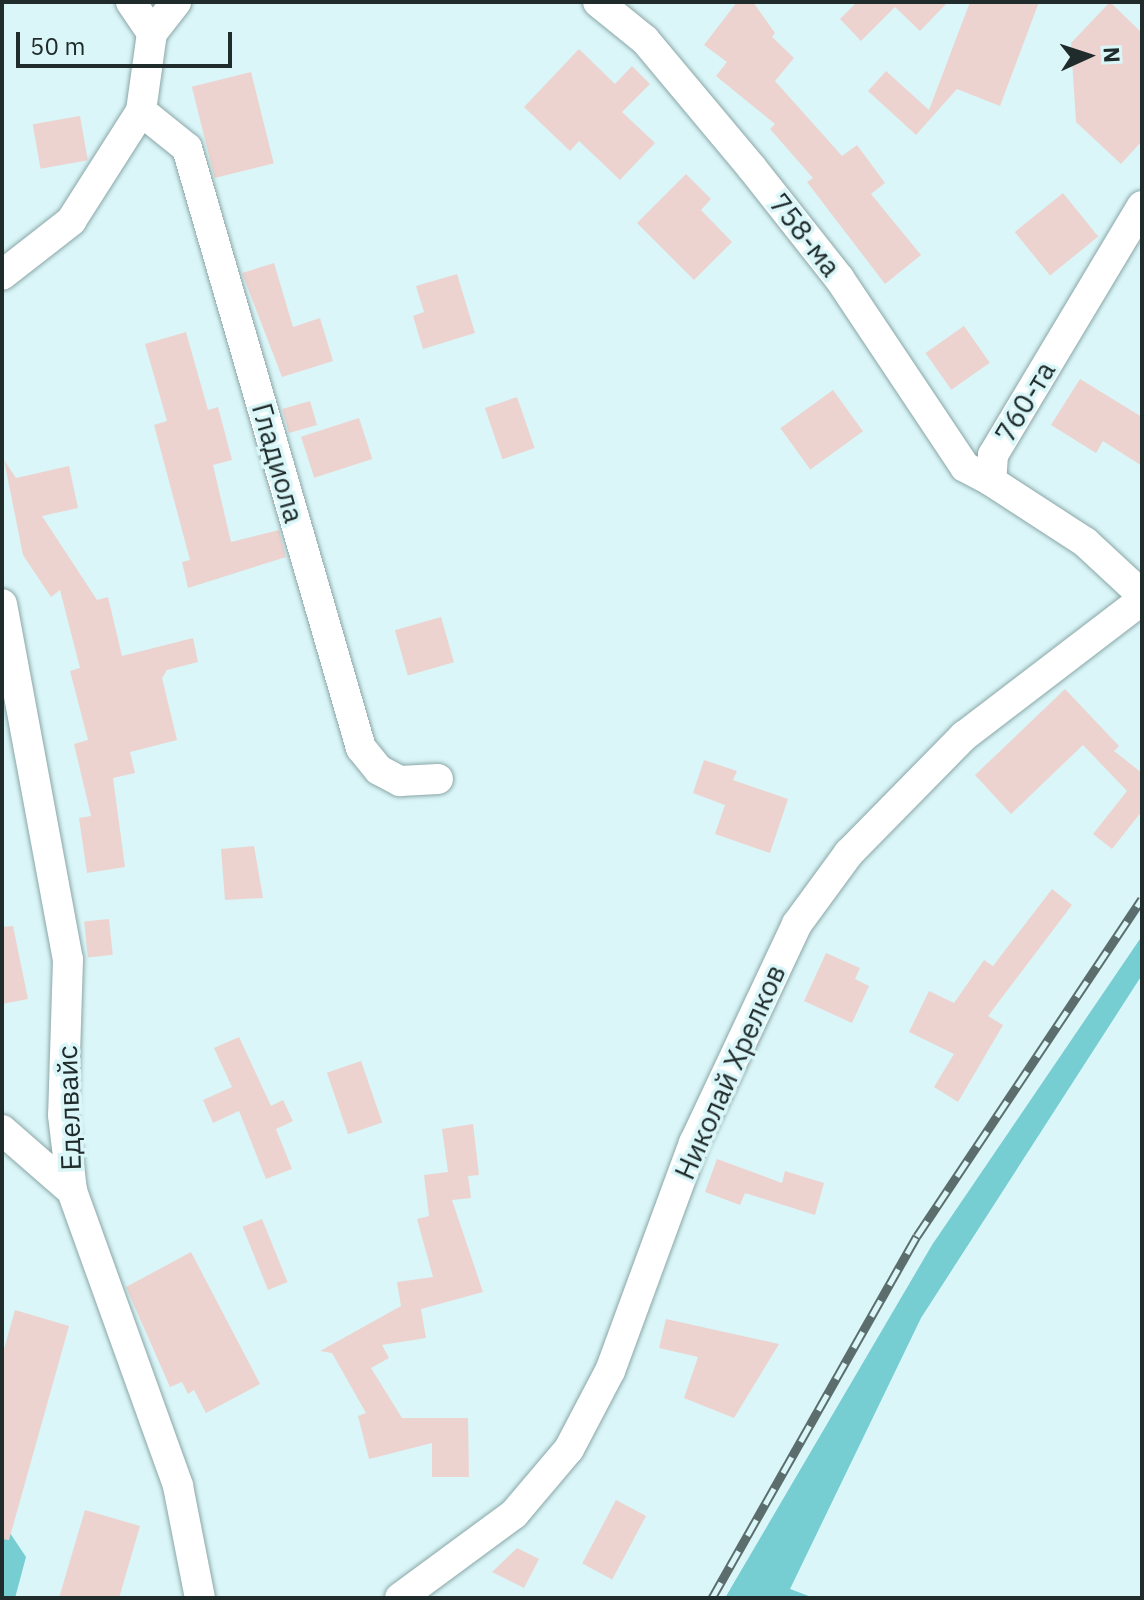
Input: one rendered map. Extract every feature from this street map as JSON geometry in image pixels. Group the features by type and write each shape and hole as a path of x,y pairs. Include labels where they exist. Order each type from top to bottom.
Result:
{"street":[{"path":"131,2 152,33"},
{"path":"2,275 71,221 141,111 152,33 176,2"},
{"name":"758-ма","path":"598,2 645,40 752,168 839,278 965,467 991,481"},
{"name":"Гладиола","path":"141,111 187,148 361,748 379,770 400,781 438,779"},
{"name":"760-та","path":"1142,206 993,455 991,481 1085,542 1142,597"},
{"name":"Николай Хрелков","path":"400,1598 514,1514 569,1449 610,1371 694,1143 797,924 823,888 902,796 964,736 1142,597"},
{"name":"Еделвайс","path":"2,604 68,959 63,1115 72,1191 178,1486 200,1598"},
{"path":"2,1130 72,1191"}],"shaded area":[{"path":"1142,936 1142,975 921,1318 790,1589 814,1598 725,1598 932,1245"},
{"path":"2,1521 26,1557 15,1598 2,1598"}],"building":[{"path":"737,2 753,2 775,33 772,37 794,58 775,81 842,156 857,145 885,183 871,194 921,255 885,284 807,182 813,178 770,129 775,124 716,76 727,62 704,45"},
{"path":"857,2 948,2 920,31 895,7 861,41 840,19"},
{"path":"970,2 1039,2 1000,106 957,89 916,135 868,91 886,71 929,110"},
{"path":"1110,2 1141,32 1142,141 1121,164 1076,122 1071,43"},
{"path":"579,49 615,84 632,66 650,84 622,112 655,143 620,180 579,141 570,151 524,107"},
{"path":"251,72 274,163 215,178 192,87"},
{"path":"80,116 88,160 41,169 33,124"},
{"path":"686,174 711,199 701,210 732,242 694,280 637,223"},
{"path":"1063,193 1098,237 1050,276 1015,232"},
{"path":"274,263 293,327 320,318 333,361 282,377 242,273"},
{"path":"457,274 475,333 423,349 413,316 424,312 416,286"},
{"path":"964,326 990,363 951,390 925,353"},
{"path":"186,332 208,410 218,407 232,460 213,465 231,542 279,530 286,557 188,588 182,562 190,560 154,425 167,421 145,344"},
{"path":"1080,379 1142,417 1142,466 1103,441 1096,453 1051,425"},
{"path":"833,390 863,431 810,469 780,428"},
{"path":"517,397 535,448 502,459 485,408"},
{"path":"310,401 317,425 289,433 282,409"},
{"path":"359,418 372,459 314,478 301,437"},
{"path":"4,460 16,478 69,466 78,508 42,516 97,600 108,597 122,656 193,638 198,662 167,670 162,678 177,740 130,752 135,773 113,778 125,867 87,873 79,818 91,816 74,744 88,740 70,671 80,668 60,590 51,597 23,555"},
{"path":"441,617 454,662 408,675 395,630"},
{"path":"1065,689 1119,746 1114,751 1142,773 1142,811 1112,849 1093,834 1127,791 1083,745 1011,814 975,775"},
{"path":"704,760 737,771 733,780 788,799 770,853 715,834 725,805 693,793"},
{"path":"254,846 263,898 225,900 221,849"},
{"path":"1052,889 1072,905 988,1016 1003,1025 958,1102 934,1087 954,1054 909,1032 929,991 954,1003 984,960 993,966"},
{"path":"109,919 113,955 88,957 84,922"},
{"path":"13,926 28,999 2,1004 2,927"},
{"path":"826,953 860,968 855,979 869,986 852,1023 804,1001"},
{"path":"239,1037 271,1106 283,1100 293,1121 276,1129 292,1169 266,1179 239,1111 213,1123 203,1100 232,1087 214,1048"},
{"path":"361,1061 382,1122 348,1134 327,1073"},
{"path":"473,1124 479,1175 468,1176 471,1198 452,1200 483,1292 421,1309 426,1338 382,1345 389,1358 371,1368 402,1418 468,1418 469,1477 432,1477 432,1443 369,1459 358,1416 366,1413 332,1353 320,1351 401,1306 397,1282 433,1277 417,1219 429,1216 424,1175 448,1172 442,1129"},
{"path":"717,1159 782,1183 785,1171 824,1183 815,1215 745,1193 740,1205 705,1192"},
{"path":"262,1219 287,1282 268,1290 243,1227"},
{"path":"191,1252 260,1384 206,1413 194,1390 188,1394 182,1382 170,1387 126,1287"},
{"path":"15,1310 69,1326 9,1540 2,1539 2,1356"},
{"path":"666,1319 779,1344 734,1418 684,1398 698,1357 659,1348"},
{"path":"616,1500 646,1516 612,1580 582,1564"},
{"path":"85,1510 140,1526 119,1598 59,1598"},
{"path":"517,1548 539,1559 524,1588 492,1572"}],"railway":[{"path":"712,1598 917,1236 1142,899"}]}
